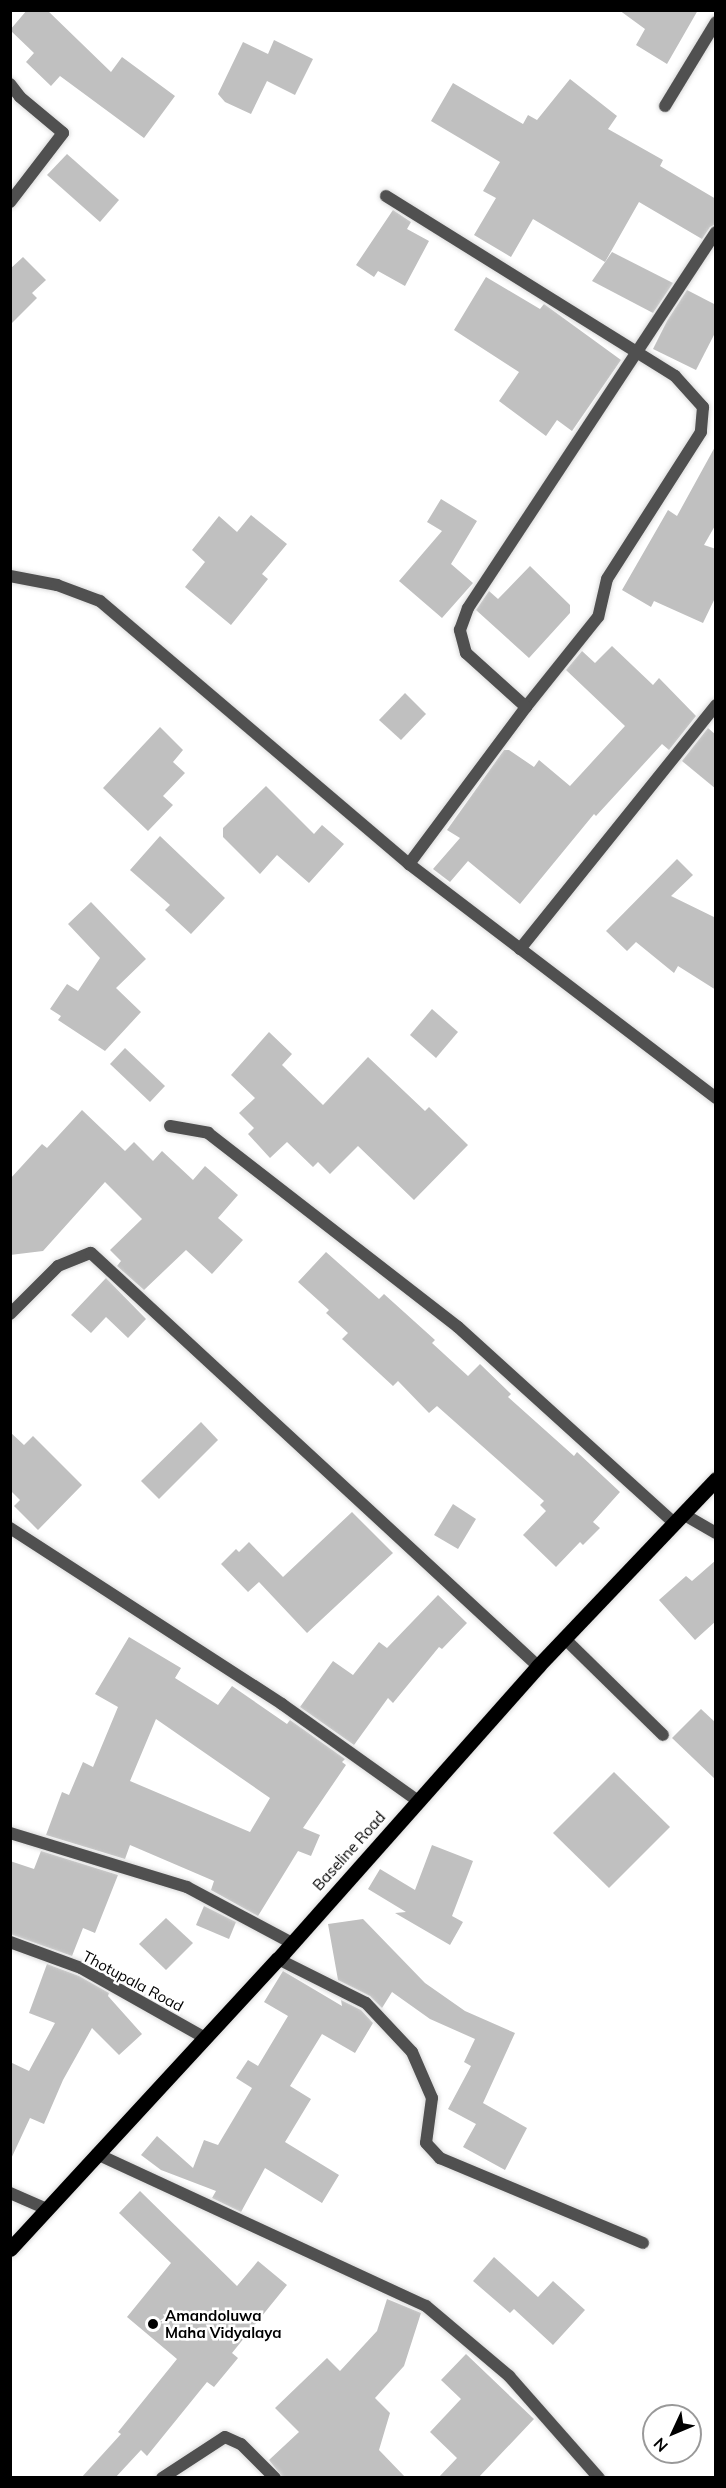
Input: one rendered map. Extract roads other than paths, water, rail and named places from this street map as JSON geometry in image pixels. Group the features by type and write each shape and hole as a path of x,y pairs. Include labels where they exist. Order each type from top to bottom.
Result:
{"main road":[{"name":"Baseline Road","path":"10,2249 278,1959 538,1666 716,1479"}],"street":[{"path":"665,106 716,22"},
{"path":"10,84 20,97 63,132 10,202"},
{"path":"386,196 636,355 675,376 703,407 701,432 607,579 598,617 526,707 409,864"},
{"path":"526,707 466,653 460,630 468,608 716,232"},
{"path":"10,576 57,585 100,601 409,864 716,1098"},
{"path":"520,949 716,705"},
{"path":"170,1126 208,1133 458,1327 678,1519 716,1533"},
{"path":"10,1314 58,1266 91,1253 538,1666"},
{"path":"10,1528 282,1704 418,1801"},
{"path":"565,1639 663,1735"},
{"path":"10,1833 187,1887 292,1943"},
{"name":"Thotupala Road","path":"10,1942 81,1968 206,2038"},
{"path":"278,1959 366,2003 412,2052 432,2098 426,2143 441,2158 643,2243"},
{"path":"97,2154 426,2306 509,2376 599,2478"},
{"path":"10,2193 47,2209"},
{"path":"162,2478 225,2437 241,2444 276,2478"}],"place":[{"name":"Amandoluwa Maha Vidyalaya","path":"153,2324"}]}
